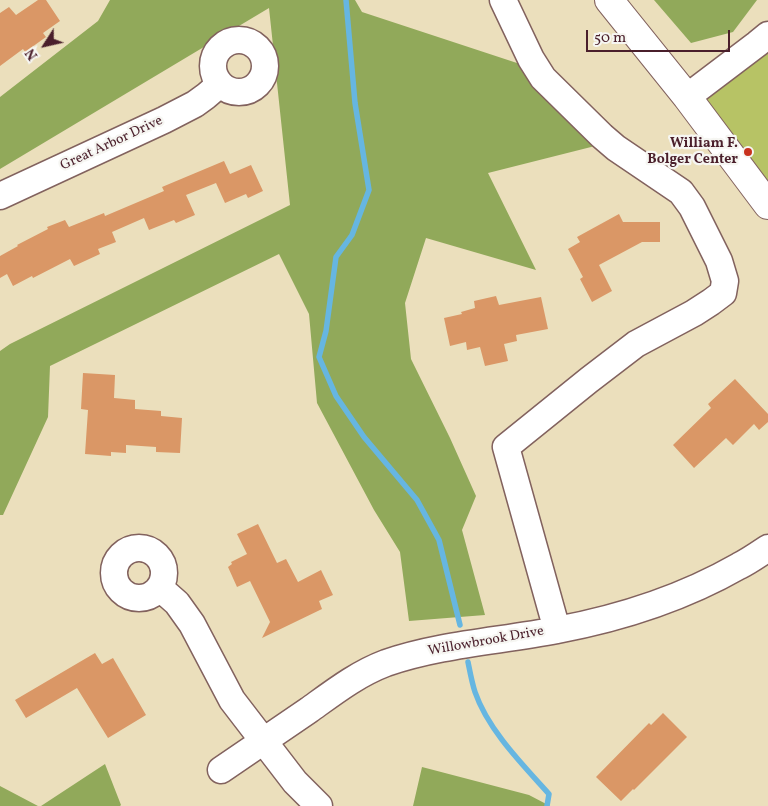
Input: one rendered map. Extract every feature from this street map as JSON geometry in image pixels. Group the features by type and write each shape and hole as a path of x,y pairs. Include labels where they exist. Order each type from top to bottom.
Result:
{"main road":[{"path":"610,0 768,206"}],"street":[{"path":"503,0 531,60 543,78 616,148 681,192 692,207 718,261 725,281 723,293 712,302 694,314 636,344 588,380 506,447 557,630"},
{"path":"686,98 768,35"},
{"name":"Great Arbor Drive","path":"0,196 164,120 195,104 220,84"},
{"name":"Willowbrook Drive","path":"221,770 356,677 384,664 412,655 611,619 659,603 710,582 741,566 768,548"},
{"path":"160,588 177,603 192,624 232,700 295,782 319,806"}],"green space":[{"path":"110,0 355,0 362,12 520,64 595,146 488,173 536,270 426,238 405,303 411,359 476,496 462,530 485,615 409,621 400,552 374,510 317,403 309,314 279,254 50,366 48,417 3,515 0,515 0,351 10,344 290,205 269,8 0,169 0,97 98,21"},
{"path":"654,0 757,0 733,32 691,43"},
{"name":"William F. Bolger Center","path":"768,34 768,207 687,97"},
{"path":"105,764 120,806 41,806"},
{"path":"422,767 529,795 550,806 413,806"},
{"path":"0,786 38,806 0,806"}],"building":[{"path":"38,0 46,0 60,21 43,33 46,37 25,52 23,49 0,66 0,13 9,7 16,15"},
{"path":"224,161 230,174 251,165 263,191 248,198 246,194 225,203 216,183 186,195 195,215 176,223 174,220 149,230 144,218 112,232 116,242 98,249 100,254 74,266 70,259 13,286 7,274 0,278 0,256 48,229 47,227 65,220 69,227 104,213 105,216 164,191 162,187"},
{"path":"619,214 623,222 660,222 660,242 642,242 599,265 612,291 592,302 580,279 583,277 568,249 580,242 577,237"},
{"path":"496,296 499,305 541,297 548,329 516,335 517,341 504,344 508,361 485,366 480,347 467,350 466,342 450,346 444,318 462,314 461,312 475,308 474,301"},
{"path":"83,373 115,375 114,398 135,400 135,409 161,411 161,416 182,418 180,453 156,452 156,447 126,445 126,453 111,452 111,456 85,454 88,410 81,409"},
{"path":"735,379 768,414 768,422 759,430 754,424 733,445 726,438 694,468 673,445 711,408 708,404"},
{"path":"258,524 277,563 286,559 298,582 321,570 333,595 319,601 322,609 262,638 270,622 250,581 237,587 228,567 232,564 231,562 247,554 237,534"},
{"path":"95,653 102,664 113,658 146,715 108,738 77,688 26,718 15,700"},
{"path":"663,713 687,737 621,801 596,777 649,723 651,725"}],"waterway":[{"path":"346,0 355,103 369,190 352,235 336,257 326,331 319,357 336,396 364,437 417,500 439,540 460,625"},
{"path":"468,662 475,692 488,720 507,746 549,794 547,806"}],"place":[{"name":"William F. Bolger Center","path":"748,152"}]}
